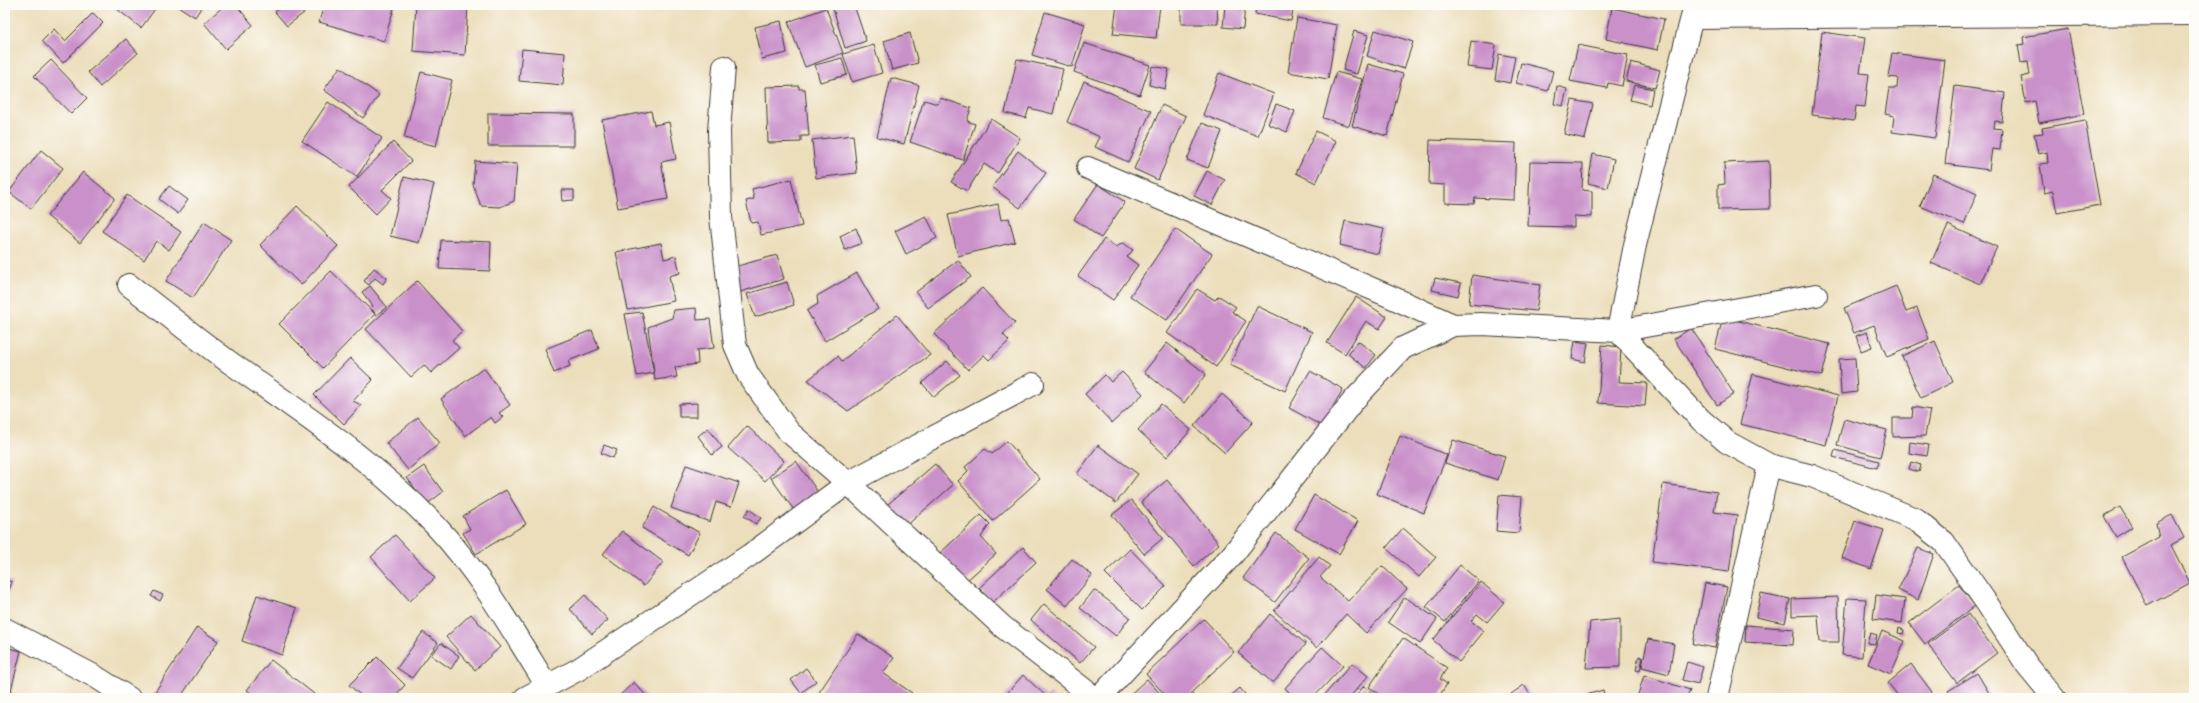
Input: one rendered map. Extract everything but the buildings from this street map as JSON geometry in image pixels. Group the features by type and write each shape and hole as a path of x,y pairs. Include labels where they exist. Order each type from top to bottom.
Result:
{"street":[{"path":"1618,331 1635,245 1694,12 1899,11 2194,14"},
{"path":"724,67 719,131 721,218 735,345 748,375 789,432 848,483 1003,627 1095,698"},
{"path":"1088,168 1389,296 1453,325"},
{"path":"129,285 230,363 321,426 376,471 435,526 488,591 547,686"},
{"path":"1099,698 1233,554 1353,401 1403,348 1453,325 1481,324 1618,331 1816,295"},
{"path":"1618,331 1701,420 1727,442 1769,465 1812,476 1915,519 1944,542 1988,605 2027,665 2054,698"},
{"path":"525,698 580,669 750,555 848,483 1033,384"},
{"path":"1717,698 1769,465"},
{"path":"5,629 96,677 129,698"}]}
